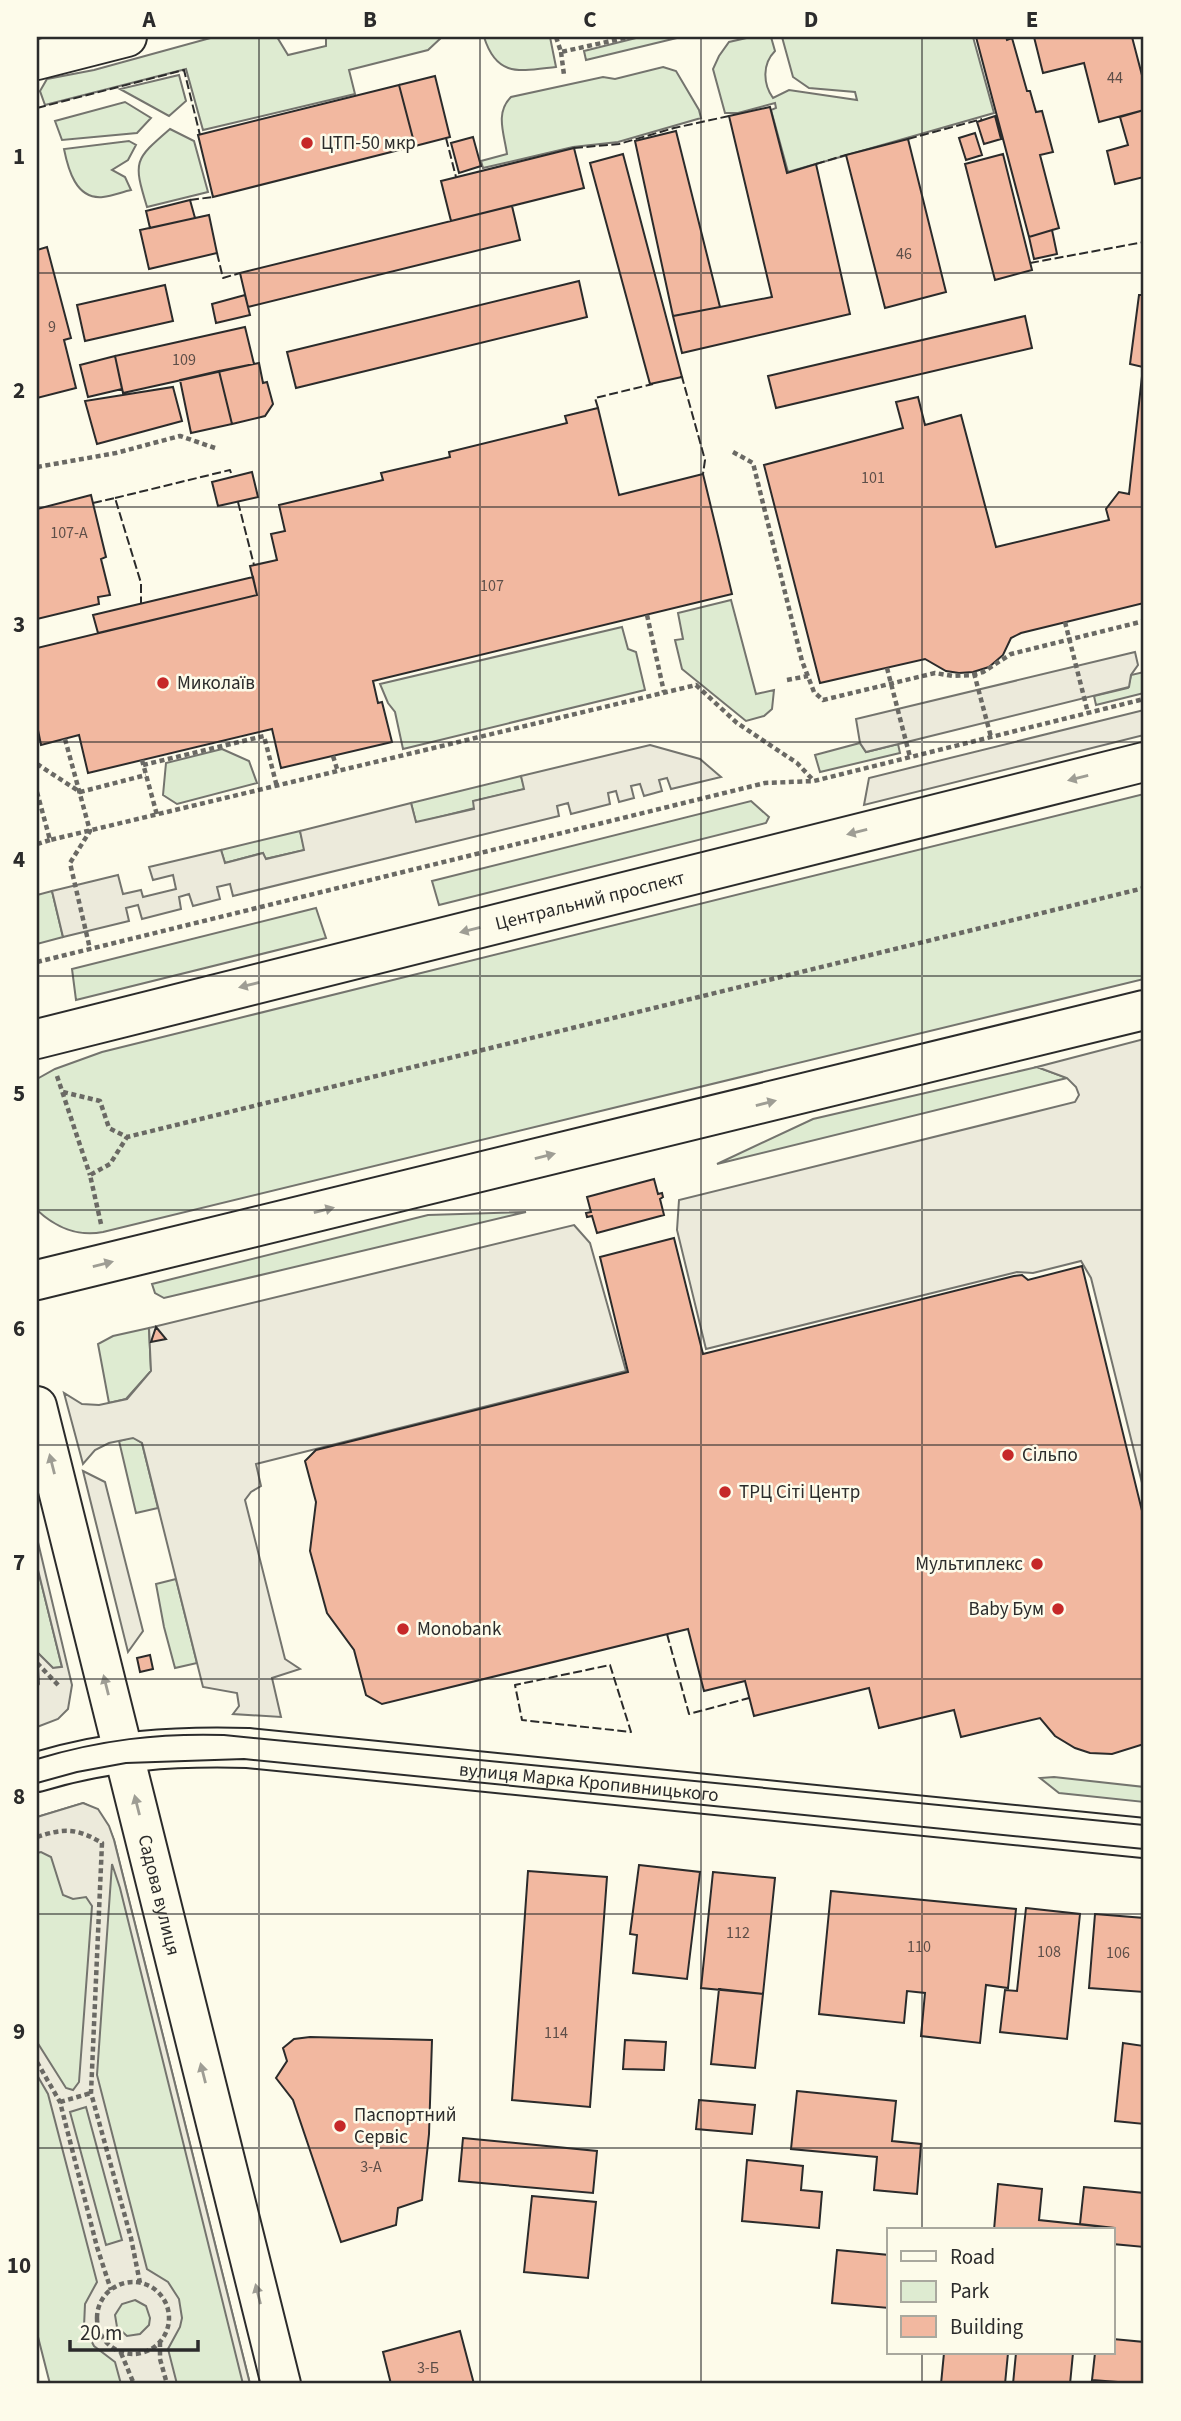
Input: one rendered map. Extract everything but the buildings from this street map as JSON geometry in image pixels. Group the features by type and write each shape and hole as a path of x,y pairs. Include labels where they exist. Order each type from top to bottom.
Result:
{"main road":[{"path":"37,60 127,37"},
{"name":"Центральний проспект","path":"42,1038 1144,762"},
{"path":"37,1280 1144,1010"},
{"name":"Садова вулиця","path":"37,1406 281,2384"},
{"name":"вулиця Марка Кропивницького","path":"37,1772 123,1751 184,1747 248,1748 1144,1838"}],"path":[{"path":"556,37 564,75"},
{"path":"561,52 629,37"},
{"path":"37,467 116,453 180,436 215,448"},
{"path":"733,452 753,463 802,661 814,692 823,700 935,673 953,676 984,672 1011,654 1144,621"},
{"path":"647,615 664,692"},
{"path":"1065,622 1088,713"},
{"path":"887,668 910,757"},
{"path":"974,673 991,737"},
{"path":"787,680 808,676"},
{"path":"37,844 696,685 737,723 797,763 814,781"},
{"path":"37,962 765,783 814,781 1144,699"},
{"path":"157,815 142,763 264,736 277,787"},
{"path":"65,739 90,831 70,863 90,949"},
{"path":"333,756 338,772"},
{"path":"37,764 80,792 146,775"},
{"path":"37,792 50,841"},
{"path":"62,1091 100,1101 109,1128 127,1137 1144,888"},
{"path":"42,1038 90,1175 103,1232"},
{"path":"90,1175 110,1164 127,1137"},
{"path":"37,1663 60,1687"},
{"path":"37,1837 74,1829 102,1843 92,2093 131,2238 140,2283"},
{"path":"37,2062 60,2102 97,2247 111,2290"},
{"path":"60,2102 92,2093"},
{"path":"160,2342 138,2354 121,2352 106,2343 98,2328 97,2311 104,2296 124,2283 140,2283 156,2291 167,2307 168,2325 160,2342 160,2359 167,2384"},
{"path":"121,2352 134,2384"}],"green space":[{"path":"214,37 277,37 288,55 326,46 326,37 442,37 428,50 349,70 355,94 203,130 186,69 45,105 40,91 47,79 94,70"},
{"path":"484,37 550,37 556,67 521,70 503,66 489,50"},
{"path":"640,37 681,37 586,60 584,51"},
{"path":"751,37 771,37 775,51 765,74 767,87 773,98 789,90 857,100 855,92 809,88 793,77 782,37 973,37 994,113 788,172 771,110 776,108 775,103 738,113 725,113 713,69 729,42"},
{"path":"663,67 676,71 701,118 618,142 573,147 483,168 481,161 507,154 502,117 511,97 603,77 615,79"},
{"path":"179,75 186,101 169,116 120,89"},
{"path":"125,102 151,118 137,133 62,140 55,121"},
{"path":"170,129 194,141 208,192 147,207 140,180 140,162 149,148"},
{"path":"129,141 136,145 128,160 112,170 125,177 131,190 103,197 86,194 71,174 64,149"},
{"path":"731,600 756,694 774,690 772,709 764,716 746,721 682,669 675,640 683,639 678,613"},
{"path":"622,627 628,649 636,652 645,690 403,749 395,712 380,684"},
{"path":"1144,672 1144,693 1096,705 1094,696 1128,688 1131,675"},
{"path":"860,743 866,752 898,744 900,753 820,772 815,755"},
{"path":"222,749 249,761 257,783 177,804 163,795 166,763"},
{"path":"521,776 525,789 474,801 475,808 416,823 411,803"},
{"path":"1144,794 1144,979 103,1232 85,1233 67,1229 37,1210 37,1079 55,1069 102,1052"},
{"path":"751,801 769,817 766,823 439,905 432,881"},
{"path":"300,831 305,850 265,859 263,853 225,863 221,850"},
{"path":"52,891 63,937 37,944 37,895"},
{"path":"316,908 326,938 76,1000 72,969"},
{"path":"1037,1067 1067,1078 717,1164 813,1119"},
{"path":"526,1212 164,1298 155,1293 152,1284 428,1215"},
{"path":"149,1328 151,1371 126,1399 109,1403 98,1344 113,1336"},
{"path":"133,1437 142,1443 158,1508 136,1513 119,1441"},
{"path":"37,1566 62,1667 53,1668 37,1652"},
{"path":"176,1579 197,1663 175,1668 156,1584"},
{"path":"1054,1777 1144,1787 1144,1802 1059,1793 1040,1778"},
{"path":"83,1803 103,1818 114,1840 250,2384 50,2384 37,2333 37,1817"}],"shaded area":[{"path":"1135,652 1138,665 1131,675 1129,687 866,752 860,743 856,719"},
{"path":"1144,710 1144,735 864,805 869,778"},
{"path":"650,745 700,759 721,777 671,789 667,778 659,780 662,791 644,796 640,784 631,786 634,798 619,802 616,791 608,793 610,804 571,814 568,803 557,806 559,816 233,896 230,884 217,887 220,899 193,906 189,894 179,897 181,909 142,919 138,905 126,908 129,921 63,937 52,891 118,875 123,894 141,890 143,897 176,889 173,875 153,880 149,867 221,850 225,863 263,853 266,859 304,850 300,831 411,803 416,822 474,809 473,801 524,789 521,776"},
{"path":"1144,1039 1144,1491 1091,1278 1081,1261 1033,1273 1017,1272 706,1349 677,1230 679,1200 1075,1102 1079,1095 1076,1087 1067,1078 1037,1067"},
{"path":"574,1225 590,1243 626,1371 256,1464 261,1486 245,1500 285,1659 300,1669 272,1678 281,1717 233,1714 239,1706 237,1693 203,1687 142,1443 133,1438 109,1443 95,1450 83,1464 64,1393 82,1404 99,1405 127,1399 151,1371 149,1328"},
{"path":"83,1471 105,1482 143,1631 128,1652"},
{"path":"37,1538 72,1685 68,1709 58,1719 37,1727 37,1652 53,1668 62,1667 37,1566"},
{"path":"83,1803 98,1809 109,1826 250,2384 243,2384 112,1864 97,2075 147,2269 168,2282 179,2299 182,2318 168,2349 177,2384 121,2384 115,2362 94,2346 84,2327 85,2304 97,2282 48,2094 37,2075 37,2042 66,2088 73,2090 79,2082 92,1906 86,1897 73,1899 63,1895 51,1857 37,1853 37,1817","holes":["86,2107 122,2240 106,2245 70,2112","135,2300 146,2306 149,2325 140,2334 127,2336 117,2327 115,2315 122,2304"]}],"tram line":[{"path":"37,1759 129,1739 224,1735 1144,1825"},
{"path":"37,1783 126,1763 244,1759 1144,1849"}],"fence":[{"path":"37,108 184,70 200,135"},
{"path":"574,148 619,144 729,116"},
{"path":"908,139 982,119"},
{"path":"446,138 456,177"},
{"path":"816,164 846,155"},
{"path":"190,200 213,197"},
{"path":"1030,263 1144,242"},
{"path":"217,253 223,278 240,273"},
{"path":"680,377 705,460 703,474"},
{"path":"598,408 595,398 653,384"},
{"path":"115,498 230,470 232,476"},
{"path":"93,503 115,498 141,583 141,604"},
{"path":"238,502 254,565"},
{"path":"667,1634 689,1714 749,1698"},
{"path":"610,1665 631,1732 522,1720 515,1685 610,1665"}],"place":[{"name":"ЦТП-50 мкр","path":"307,143"},
{"name":"Миколаїв","path":"163,683"},
{"name":"Сільпо","path":"1008,1455"},
{"name":"ТРЦ Сіті Центр","path":"725,1492"},
{"name":"Мультиплекс","path":"1037,1564"},
{"name":"Baby Бум","path":"1058,1609"},
{"name":"Monobank","path":"403,1629"},
{"name":"Паспортний Сервіс","path":"340,2126"}]}
